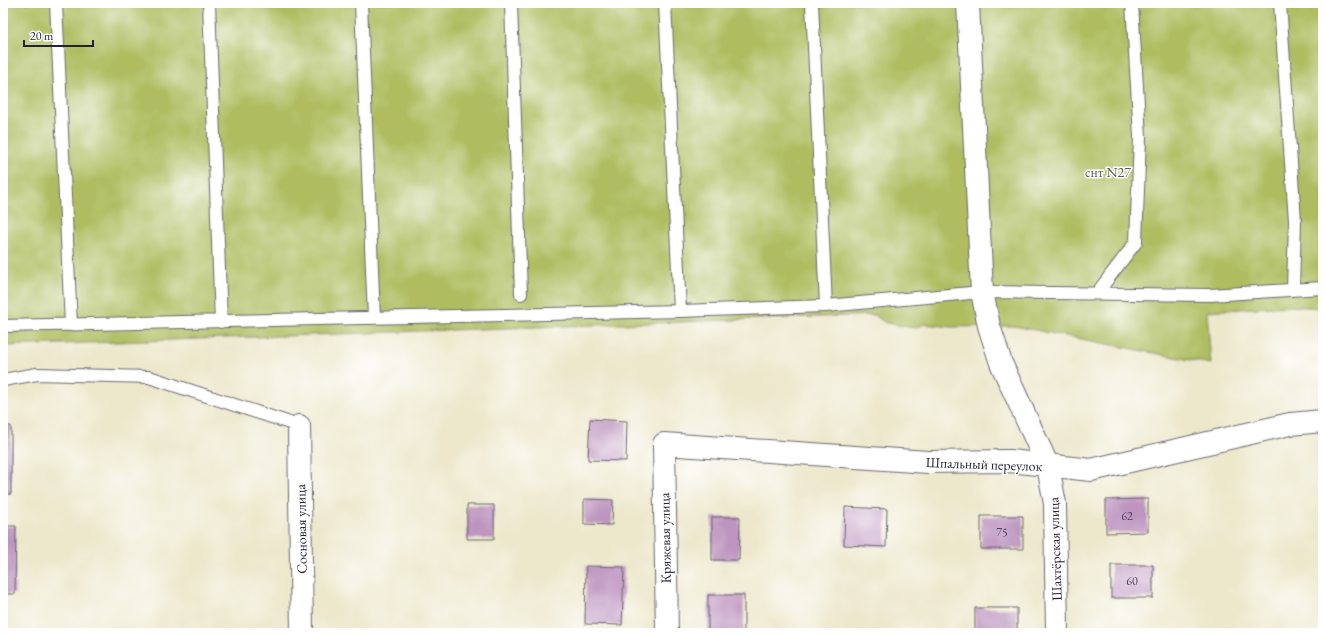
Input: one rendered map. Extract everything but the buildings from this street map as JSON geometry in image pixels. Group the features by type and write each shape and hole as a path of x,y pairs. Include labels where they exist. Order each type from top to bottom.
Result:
{"street":[{"name":"Шахтёрская улица","path":"968,3 982,292 989,326 1001,363 1048,466 1055,504 1058,633"},
{"name":"Шпальный переулок","path":"664,444 928,462 1010,461 1091,470 1290,424 1323,421"},
{"name":"Сосновая улица","path":"299,426 302,633"},
{"name":"Кряжевая улица","path":"664,444 667,633"}],"lane":[{"path":"56,3 71,325"},
{"path":"208,3 221,322"},
{"path":"361,3 374,318"},
{"path":"511,3 521,294"},
{"path":"665,3 680,311"},
{"path":"812,3 826,306"},
{"path":"1097,293 1136,242 1140,137 1132,3"},
{"path":"1280,3 1295,221 1293,290"},
{"path":"3,326 680,311 826,306 982,292 1210,294 1323,288"},
{"path":"3,380 37,374 149,377 299,426"}],"green space":[{"name":"снт N27","path":"3,3 1323,3 1323,308 1289,306 1207,311 1211,364 1014,326 952,327 925,324 915,328 886,323 874,315 3,346"}]}
